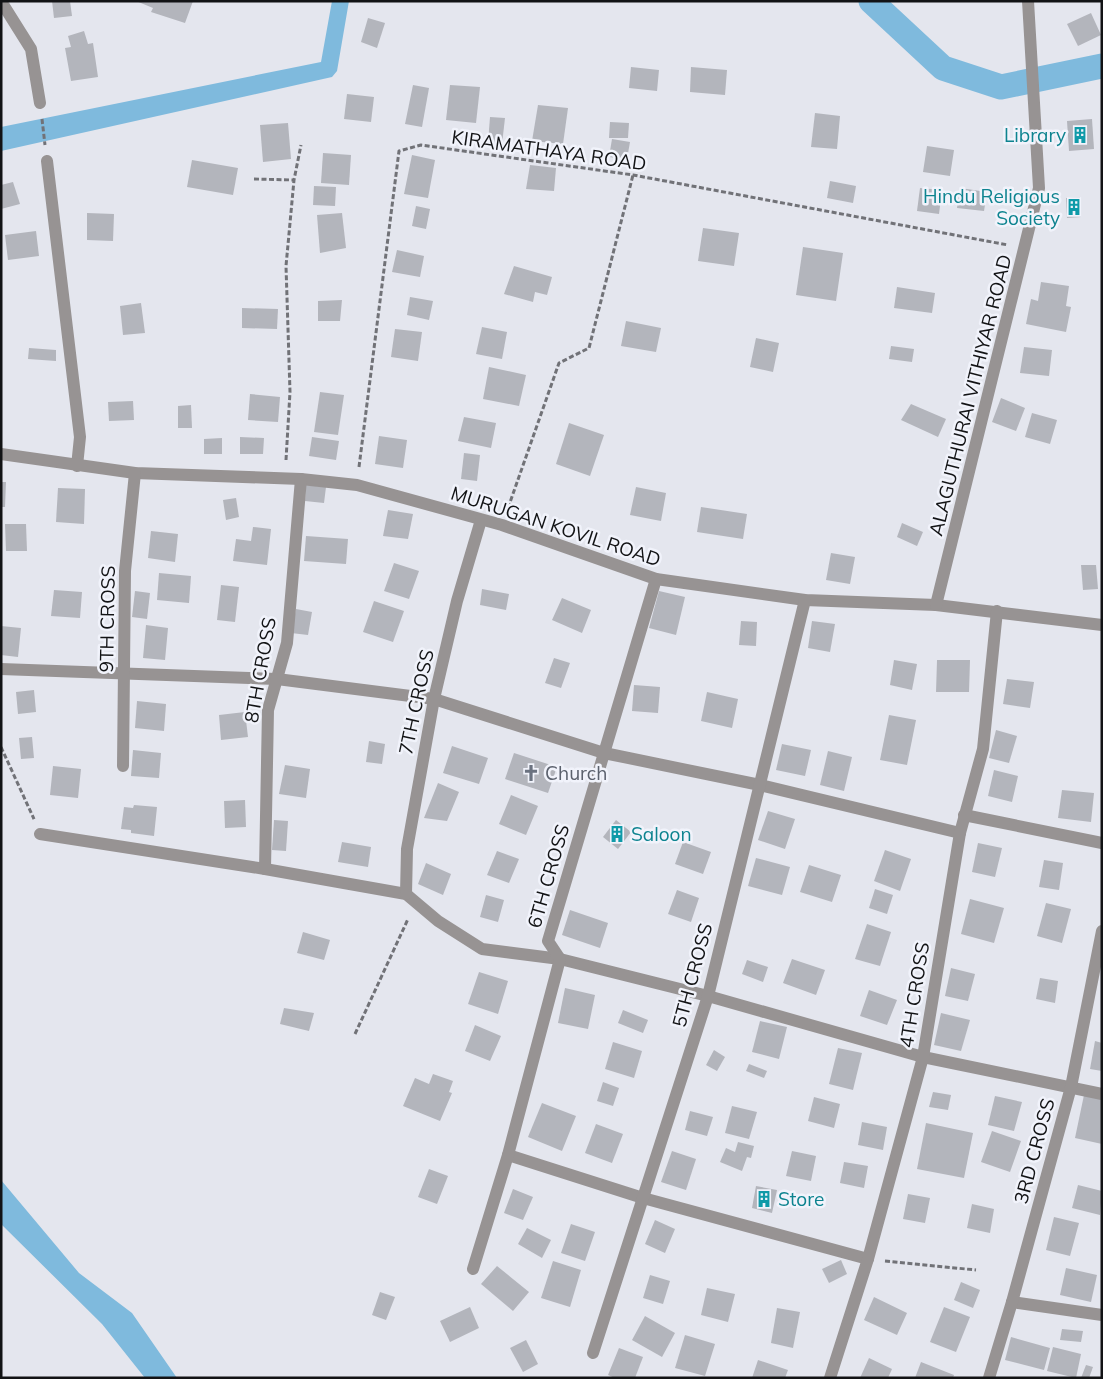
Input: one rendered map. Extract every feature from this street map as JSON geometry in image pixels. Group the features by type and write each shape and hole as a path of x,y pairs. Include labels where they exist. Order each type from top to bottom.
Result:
{"street":[{"name":"ALAGUTHURAI VITHIYAR ROAD","path":"936,605 1026,248 1039,188 1028,1"},
{"path":"1,6 4,6 31,49 40,103"},
{"path":"47,161 80,437 77,466"},
{"name":"MURUGAN KOVIL ROAD","path":"1,454 136,473 284,478 357,485 502,525 656,578 805,600 936,605 1102,625"},
{"name":"9TH CROSS","path":"123,766 126,571 136,473"},
{"name":"8TH CROSS","path":"265,869 268,710 287,643 301,479"},
{"name":"7TH CROSS","path":"411,898 406,849 434,699 457,601 481,520"},
{"name":"6TH CROSS","path":"560,959 548,941 656,578"},
{"name":"5TH CROSS","path":"593,1353 708,996 805,600"},
{"name":"4TH CROSS","path":"830,1378 868,1259 923,1057 960,833 983,748 997,611"},
{"path":"1,669 277,679 434,699 604,753 760,785 960,833"},
{"path":"964,815 1102,843"},
{"path":"40,834 265,869 411,898 438,921 482,949 560,959 708,996 923,1057 1102,1094"},
{"name":"3RD CROSS","path":"989,1378 1012,1302 1071,1087 1102,931"},
{"path":"473,1269 508,1155 560,959"},
{"path":"508,1155 643,1198 868,1259"},
{"path":"1012,1302 1102,1315"}],"path":[{"path":"40,103 47,161"},
{"path":"284,478 290,392 286,266 294,180 301,145"},
{"name":"KIRAMATHAYA ROAD","path":"357,485 399,151 421,145 633,175 1026,248"},
{"path":"502,525 559,363 589,348 633,175"},
{"path":"254,179 294,180"},
{"path":"1,747 40,834"},
{"path":"355,1034 411,898"},
{"path":"868,1259 976,1270"}],"water":[{"path":"332,1 349,1 337,71 332,77 1,151 1,127 321,62"},
{"path":"1,1180 79,1273 132,1313 177,1378 145,1378 102,1324 1,1224"}],"building":[{"path":"52,1 70,1 72,16 54,18"},
{"path":"136,1 193,1 185,23 151,12 153,8"},
{"path":"1091,13 1101,35 1078,46 1067,24"},
{"path":"368,18 385,23 377,48 361,42"},
{"path":"84,31 88,44 93,43 98,77 71,81 65,48 71,47 68,36"},
{"path":"631,67 659,70 657,91 629,88"},
{"path":"691,67 727,70 725,95 690,92"},
{"path":"413,85 429,88 422,127 405,124"},
{"path":"450,85 480,87 476,123 446,120"},
{"path":"347,94 374,97 371,122 344,119"},
{"path":"538,105 568,108 563,144 532,141"},
{"path":"815,113 840,116 837,149 811,147"},
{"path":"490,117 505,118 502,144 488,143"},
{"name":"Library","path":"1092,119 1094,149 1069,151 1067,121"},
{"path":"610,122 629,123 628,138 609,138"},
{"path":"288,123 291,159 263,162 260,125"},
{"path":"612,139 630,142 627,159 609,157"},
{"path":"927,146 954,150 950,176 923,172"},
{"path":"323,153 351,155 349,185 321,183"},
{"path":"412,155 435,160 428,198 404,194"},
{"path":"192,160 238,168 233,195 187,187"},
{"path":"530,165 556,168 554,191 526,189"},
{"path":"830,181 856,186 853,203 827,198"},
{"path":"13,182 20,204 1,209 1,185"},
{"path":"314,186 336,187 335,206 313,205"},
{"path":"920,188 942,190 939,214 917,211"},
{"path":"960,188 987,192 984,211 957,208"},
{"name":"Hindu Religious Society","path":"1080,197 1081,217 1067,218 1066,198"},
{"path":"416,206 430,209 426,229 412,226"},
{"path":"87,213 114,214 113,241 87,240"},
{"path":"342,213 346,248 320,253 317,215"},
{"path":"703,228 739,233 734,266 698,261"},
{"path":"36,231 39,256 8,260 5,235"},
{"path":"803,247 843,253 836,301 796,295"},
{"path":"397,250 424,256 420,277 392,272"},
{"path":"514,266 552,277 547,295 535,292 533,302 504,294"},
{"path":"1041,282 1069,286 1066,306 1071,307 1066,332 1026,324 1031,299 1038,301"},
{"path":"897,287 935,293 932,313 894,308"},
{"path":"410,297 433,301 429,320 407,315"},
{"path":"342,300 340,321 318,321 318,301"},
{"path":"141,303 145,333 123,335 120,306"},
{"path":"242,308 278,309 277,329 242,328"},
{"path":"626,321 661,328 656,352 621,346"},
{"path":"482,327 507,332 502,359 476,354"},
{"path":"395,329 422,332 418,361 391,357"},
{"path":"756,338 779,343 773,372 750,367"},
{"path":"891,346 914,349 912,362 889,359"},
{"path":"1024,347 1052,350 1049,376 1020,373"},
{"path":"29,348 56,350 56,361 28,359"},
{"path":"489,367 526,375 519,406 483,399"},
{"path":"320,392 344,395 338,435 314,432"},
{"path":"250,394 280,397 278,422 248,420"},
{"path":"1001,398 1025,408 1016,431 992,422"},
{"path":"133,401 134,420 109,421 108,402"},
{"path":"911,404 946,419 938,437 901,420"},
{"path":"191,405 192,428 178,428 178,406"},
{"path":"1032,413 1057,420 1050,444 1025,437"},
{"path":"464,417 496,423 491,448 458,441"},
{"path":"569,423 604,435 590,476 556,464"},
{"path":"379,436 407,440 403,468 375,464"},
{"path":"240,437 264,438 263,454 240,454"},
{"path":"312,437 339,441 336,460 309,456"},
{"path":"222,438 222,454 204,454 204,439"},
{"path":"464,453 480,455 477,481 461,479"},
{"path":"1,482 6,482 5,507 1,507"},
{"path":"306,485 326,487 324,503 305,501"},
{"path":"636,487 666,493 661,521 630,515"},
{"path":"58,488 85,489 84,524 56,522"},
{"path":"236,498 239,517 226,520 223,500"},
{"path":"701,507 747,514 743,539 697,532"},
{"path":"388,510 413,514 408,539 383,536"},
{"path":"902,523 923,532 917,546 897,537"},
{"path":"5,524 26,524 27,551 6,551"},
{"path":"253,527 271,529 267,565 233,561 236,539 251,541"},
{"path":"151,531 178,534 175,562 148,558"},
{"path":"306,536 348,539 346,564 304,561"},
{"path":"831,553 855,557 850,584 826,580"},
{"path":"394,563 419,571 409,599 384,591"},
{"path":"1081,565 1096,565 1098,589 1083,590"},
{"path":"159,573 191,576 189,603 157,600"},
{"path":"221,585 239,587 235,622 217,620"},
{"path":"482,589 509,594 506,610 480,605"},
{"path":"54,590 82,592 80,618 51,616"},
{"path":"135,591 150,593 147,619 132,617"},
{"path":"659,591 685,597 676,635 649,628"},
{"path":"562,598 591,610 582,633 552,620"},
{"path":"374,601 404,611 393,642 363,632"},
{"path":"296,609 312,612 308,635 291,633"},
{"path":"741,621 757,622 756,646 739,645"},
{"path":"812,621 835,624 830,652 808,648"},
{"path":"146,625 168,628 165,660 143,658"},
{"path":"1,626 21,628 18,657 1,655"},
{"path":"554,658 570,663 561,688 545,683"},
{"path":"894,660 917,664 912,690 890,685"},
{"path":"937,660 970,660 969,692 936,692"},
{"path":"1007,679 1034,682 1030,708 1003,704"},
{"path":"634,685 660,687 658,713 632,711"},
{"path":"34,690 36,712 18,714 16,692"},
{"path":"707,692 738,699 732,728 701,721"},
{"path":"137,701 166,704 164,731 135,728"},
{"path":"245,712 248,737 221,740 219,715"},
{"path":"889,715 916,720 907,765 880,760"},
{"path":"996,730 1017,736 1009,763 989,758"},
{"path":"32,737 34,758 21,759 19,738"},
{"path":"369,741 385,744 382,764 366,762"},
{"path":"782,744 811,750 805,776 776,770"},
{"path":"452,746 488,758 479,784 443,773"},
{"path":"133,750 161,753 159,778 131,776"},
{"path":"828,751 852,757 844,791 820,785"},
{"name":"Church","path":"514,753 557,767 548,793 505,779"},
{"path":"285,765 310,769 306,798 279,794"},
{"path":"53,766 81,769 78,798 50,795"},
{"path":"994,770 1018,776 1012,802 988,796"},
{"path":"438,783 459,792 447,821 424,818"},
{"path":"1062,790 1094,793 1091,822 1058,818"},
{"path":"511,795 538,806 526,835 499,824"},
{"path":"245,800 246,827 225,828 224,801"},
{"path":"134,805 157,807 154,836 131,833 131,830 121,829 124,807 133,808"},
{"path":"768,811 795,819 785,849 758,840"},
{"path":"274,820 288,821 286,851 272,850"},
{"name":"Saloon","path":"616,820 631,832 618,849 603,837"},
{"path":"342,842 371,847 368,867 338,862"},
{"path":"683,842 711,852 703,874 675,864"},
{"path":"978,843 1002,848 995,877 972,872"},
{"path":"885,850 911,859 900,891 874,881"},
{"path":"497,851 519,859 509,883 487,875"},
{"path":"756,858 790,867 782,895 748,886"},
{"path":"1044,860 1063,863 1059,890 1039,887"},
{"path":"426,863 451,874 443,895 418,884"},
{"path":"809,865 841,875 832,902 800,892"},
{"path":"875,889 893,895 887,914 869,908"},
{"path":"677,890 699,898 691,922 668,914"},
{"path":"486,895 504,900 498,922 480,917"},
{"path":"970,899 1004,908 994,943 961,934"},
{"path":"1046,903 1071,909 1062,943 1037,936"},
{"path":"570,910 608,923 600,948 562,935"},
{"path":"867,924 891,932 880,966 855,959"},
{"path":"303,932 330,940 324,960 297,953"},
{"path":"792,959 825,970 816,995 783,983"},
{"path":"747,960 768,967 763,982 742,974"},
{"path":"951,968 975,974 968,1001 945,996"},
{"path":"479,972 508,981 498,1014 468,1004"},
{"path":"1040,978 1058,981 1055,1003 1036,999"},
{"path":"565,988 595,995 588,1029 558,1023"},
{"path":"869,990 897,1000 887,1025 860,1016"},
{"path":"284,1008 314,1013 309,1031 280,1024"},
{"path":"623,1010 648,1020 643,1033 618,1023"},
{"path":"941,1013 970,1020 961,1051 934,1045"},
{"path":"760,1021 787,1027 779,1059 752,1052"},
{"path":"475,1025 501,1036 490,1061 465,1051"},
{"path":"1095,1041 1102,1043 1102,1071 1090,1069"},
{"path":"613,1042 642,1051 634,1078 605,1069"},
{"path":"838,1048 862,1053 853,1090 829,1084"},
{"path":"714,1050 725,1057 717,1071 706,1065"},
{"path":"749,1064 767,1071 764,1078 746,1071"},
{"path":"433,1074 453,1081 449,1092 452,1093 440,1121 403,1106 415,1078 429,1084"},
{"path":"603,1082 619,1088 613,1106 597,1101"},
{"path":"933,1092 951,1095 948,1110 929,1107"},
{"path":"1084,1095 1102,1098 1102,1144 1075,1138"},
{"path":"995,1096 1022,1102 1014,1131 988,1125"},
{"path":"814,1097 840,1104 834,1128 808,1121"},
{"path":"542,1103 576,1116 562,1151 528,1137"},
{"path":"732,1106 757,1112 749,1139 725,1133"},
{"path":"690,1111 713,1117 707,1136 685,1130"},
{"path":"862,1122 887,1127 883,1150 858,1145"},
{"path":"926,1123 973,1133 964,1178 917,1169"},
{"path":"596,1124 623,1134 612,1163 585,1153"},
{"path":"992,1131 1021,1141 1010,1172 981,1162"},
{"path":"738,1142 754,1146 751,1158 747,1157 742,1171 720,1162 726,1148 735,1152"},
{"path":"672,1151 696,1159 686,1190 661,1182"},
{"path":"792,1151 816,1156 811,1181 786,1176"},
{"path":"844,1162 868,1166 864,1188 840,1183"},
{"path":"429,1169 448,1176 437,1204 418,1197"},
{"path":"1078,1185 1102,1191 1100,1215 1072,1208"},
{"name":"Store","path":"756,1186 777,1190 772,1213 752,1208"},
{"path":"513,1189 533,1197 523,1220 504,1213"},
{"path":"908,1194 930,1198 925,1223 903,1219"},
{"path":"972,1204 994,1209 990,1233 967,1228"},
{"path":"1054,1217 1079,1223 1070,1256 1046,1250"},
{"path":"655,1220 675,1229 665,1253 645,1244"},
{"path":"571,1224 595,1232 585,1261 561,1253"},
{"path":"527,1228 551,1240 542,1258 518,1244"},
{"path":"841,1260 847,1274 829,1283 822,1269"},
{"path":"553,1261 581,1270 570,1307 541,1298"},
{"path":"497,1266 529,1292 513,1311 481,1284"},
{"path":"1066,1268 1097,1275 1091,1302 1060,1295"},
{"path":"650,1275 670,1281 663,1304 643,1298"},
{"path":"961,1282 980,1290 973,1308 954,1300"},
{"path":"707,1288 735,1294 728,1322 701,1315"},
{"path":"380,1292 395,1297 386,1320 372,1315"},
{"path":"874,1297 907,1313 897,1335 864,1320"},
{"path":"470,1307 479,1328 450,1342 440,1321"},
{"path":"944,1307 970,1317 956,1352 930,1342"},
{"path":"777,1308 800,1312 793,1348 771,1343"},
{"path":"645,1316 675,1333 662,1357 632,1340"},
{"path":"1062,1329 1083,1331 1081,1342 1060,1340"},
{"path":"685,1335 715,1344 705,1376 675,1368"},
{"path":"1011,1337 1050,1348 1044,1370 1005,1360"},
{"path":"526,1340 538,1364 523,1372 510,1348"},
{"path":"1053,1347 1081,1354 1076,1378 1047,1371"},
{"path":"619,1348 643,1357 635,1378 615,1378 608,1375"},
{"path":"869,1358 892,1369 888,1378 860,1378"},
{"path":"758,1360 788,1370 785,1378 752,1378"},
{"path":"921,1362 954,1375 953,1378 915,1378"},
{"path":"1086,1365 1093,1367 1089,1378 1081,1378"}],"waterway":[{"path":"871,1 943,68 1001,87 1102,66"}],"place":[{"name":"Library","path":"1080,135"},
{"name":"Hindu Religious Society","path":"1074,207"},
{"name":"Church","path":"531,773"},
{"name":"Saloon","path":"617,834"},
{"name":"Store","path":"764,1199"}]}
